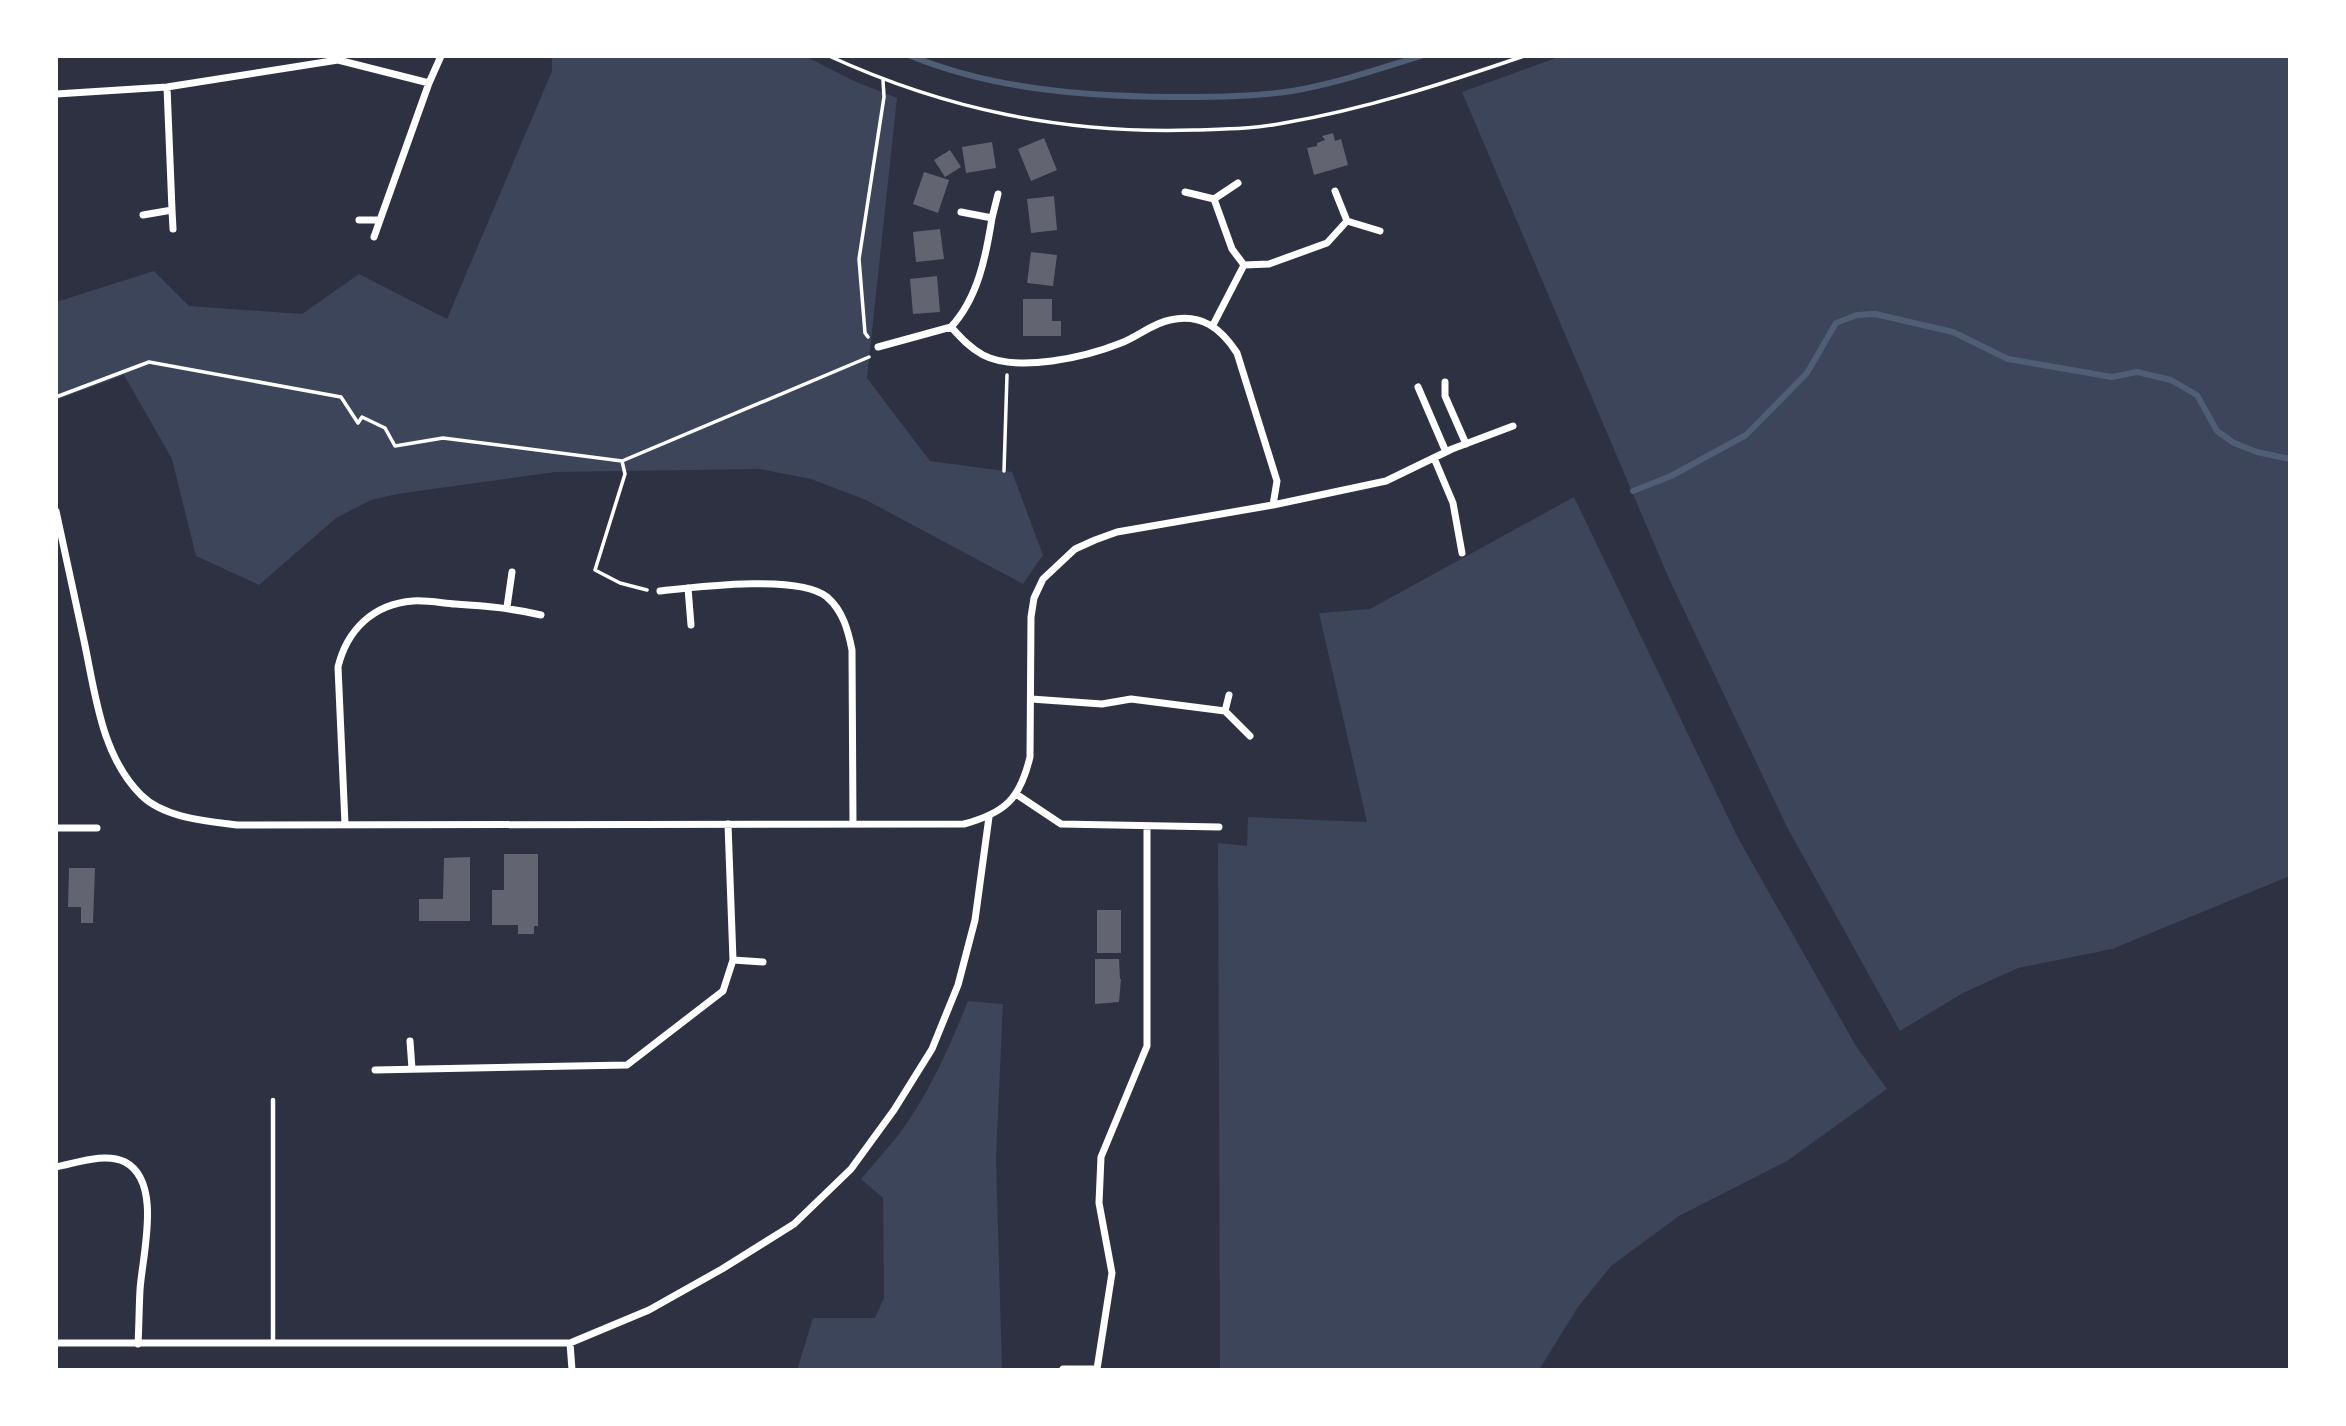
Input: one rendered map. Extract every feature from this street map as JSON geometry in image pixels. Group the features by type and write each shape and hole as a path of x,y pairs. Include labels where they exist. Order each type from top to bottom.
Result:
{"street":[{"path":"374,237 441,56"},
{"path":"56,94 167,87 338,60 429,83"},
{"path":"167,87 173,229"},
{"path":"1185,192 1214,199 1238,183"},
{"path":"1335,191 1347,221"},
{"path":"878,347 951,327 961,316 985,258 998,194"},
{"path":"1214,199 1232,249 1244,265"},
{"path":"143,215 172,210"},
{"path":"961,212 992,218"},
{"path":"359,220 380,220"},
{"path":"1244,265 1269,264 1327,243 1347,221"},
{"path":"1347,221 1380,231"},
{"path":"1213,325 1244,265"},
{"path":"951,327 969,346 986,357 1008,362 1040,362 1120,344 1169,320 1190,319 1213,325 1227,337 1237,353 1277,481 1273,505"},
{"path":"1445,382 1445,396 1466,444"},
{"path":"1419,387 1446,452"},
{"path":"56,511 104,731 123,773 143,797 193,820 237,825 964,824 989,817 1004,808 1025,778 1030,757 1031,617 1034,598 1043,579 1075,550 1117,532 1273,505 1386,481 1446,452 1513,426"},
{"path":"1434,458 1453,503 1462,553"},
{"path":"507,607 512,572"},
{"path":"660,591 784,584 806,587 826,597 841,614 848,628 852,650 853,824"},
{"path":"688,588 691,625"},
{"path":"345,824 338,667 342,650 352,632 370,616 391,604 414,601 507,607 541,615"},
{"path":"1225,711 1229,695"},
{"path":"1031,699 1102,704 1131,699 1225,711 1250,736"},
{"path":"1016,794 1061,824 1219,827"},
{"path":"56,1343 570,1343 649,1310 722,1269 794,1224 851,1168 894,1110 932,1049 958,985 975,920 989,817"},
{"path":"375,1070 627,1065 723,991 733,960 728,824"},
{"path":"1063,1369 1097,1368 1112,1273 1098,1203 1101,1157 1147,1045 1147,826"},
{"path":"56,828 97,828"},
{"path":"733,960 762,962"},
{"path":"410,1041 412,1069"},
{"path":"56,1167 107,1158 125,1163 138,1174 146,1191 148,1234 140,1287 138,1344"},
{"path":"570,1343 572,1370"}],"lane":[{"path":"273,1100 273,1343"}],"path":[{"path":"829,56 883,80 971,107 1017,118 1134,132 1284,124 1431,87 1524,56"},
{"path":"56,397 149,362 341,397 358,424 362,417 385,428 395,446 443,438 622,461 872,356 878,347 865,333 859,259 884,97 883,80"},
{"path":"1004,471 1008,362"},
{"path":"622,461 625,474 595,570 640,589 660,591"}],"shaded area":[{"path":"552,56 805,56 854,81 897,98 867,378 930,461 1012,472 1043,555 1023,584 866,500 811,479 760,469 555,472 371,500 336,518 259,585 196,556 172,459 124,375 56,400 56,302 154,271 189,306 302,314 359,274 447,319 552,71"},
{"path":"1561,56 2290,56 2290,876 2112,949 2018,968 1963,993 1900,1031 1787,827 1670,581 1462,92"},
{"path":"1574,497 1737,836 1856,1046 1887,1089 1787,1161 1679,1216 1611,1266 1578,1307 1539,1370 1220,1370 1218,843 1247,846 1248,817 1367,822 1319,613 1370,609"},
{"path":"968,1001 1003,1004 996,1158 1002,1370 797,1370 813,1318 875,1318 884,1298 883,1198 861,1179 897,1137 918,1105 945,1054"}],"building":[{"path":"1333,133 1335,141 1341,139 1348,165 1314,175 1307,148 1317,146 1317,143 1325,140 1322,136"},
{"path":"1044,138 1057,170 1031,181 1018,149"},
{"path":"992,142 996,168 966,173 962,147"},
{"path":"950,150 961,167 945,177 934,160"},
{"path":"924,172 949,180 938,213 913,204"},
{"path":"1054,196 1057,230 1031,233 1027,199"},
{"path":"940,229 944,259 916,262 913,232"},
{"path":"1031,252 1057,255 1053,286 1027,283"},
{"path":"937,276 940,312 913,314 910,279"},
{"path":"1023,299 1052,299 1052,321 1061,321 1061,336 1023,336"},
{"path":"504,854 538,854 538,926 534,926 534,934 518,934 518,925 492,925 492,890 504,890"},
{"path":"470,857 470,921 419,921 419,899 443,899 444,858"},
{"path":"69,868 95,868 93,923 81,923 81,907 68,907"},
{"path":"1097,910 1121,910 1121,953 1097,953"},
{"path":"1095,959 1119,959 1119,1002 1095,1004"}],"waterway":[{"path":"911,56 973,76 1005,83 1103,95 1169,97 1246,96 1292,91 1421,56"},
{"path":"1633,491 1671,476 1746,435 1807,373 1836,323 1857,315 1875,314 1953,332 2008,359 2112,377 2137,372 2171,380 2197,395 2217,431 2234,443 2257,452 2290,459"}]}
